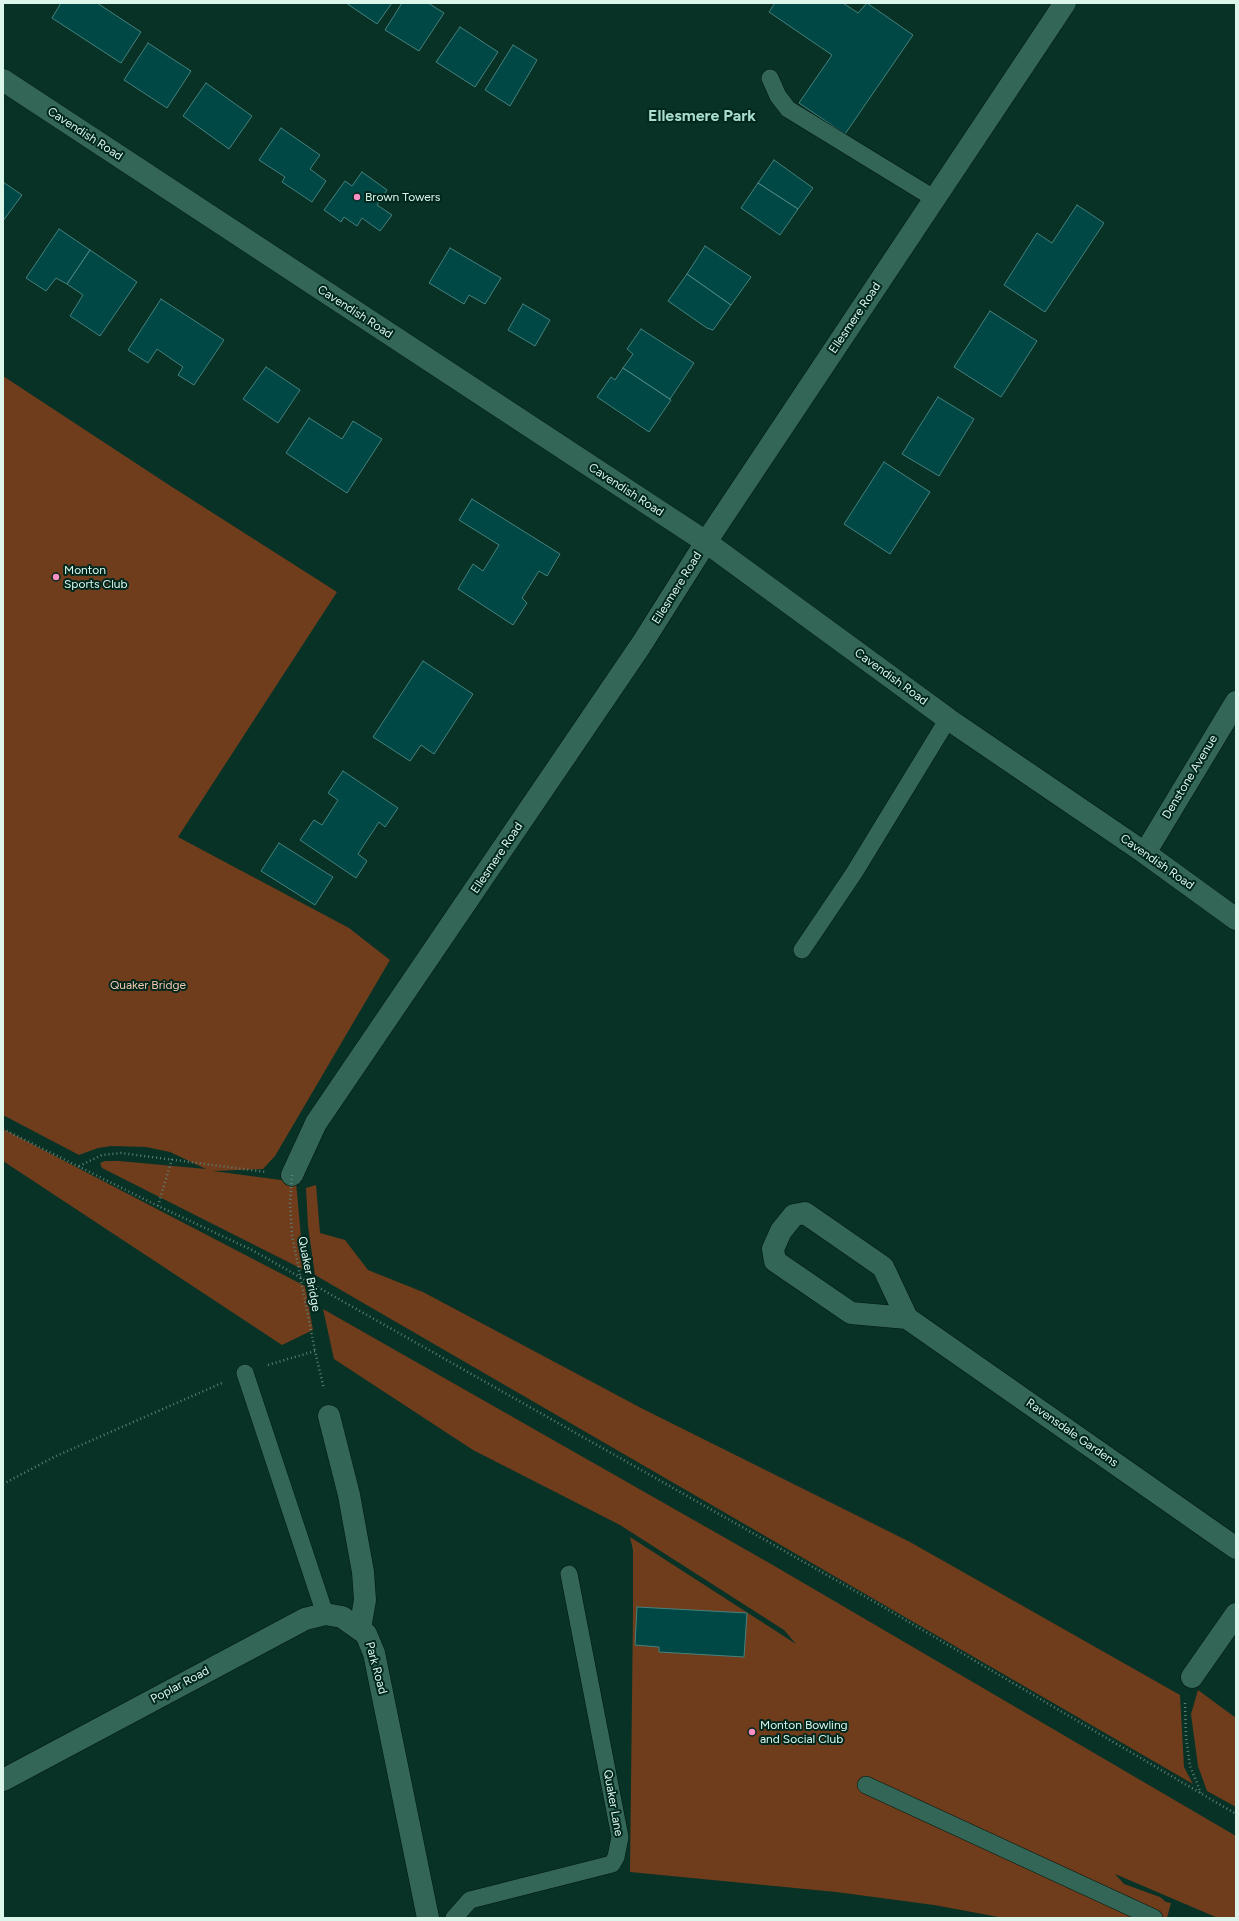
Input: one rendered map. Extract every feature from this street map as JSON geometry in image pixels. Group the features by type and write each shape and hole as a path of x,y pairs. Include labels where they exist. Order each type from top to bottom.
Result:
{"street":[{"name":"Ellesmere Road","path":"288,1175 316,1123 641,645 706,542 1066,3"},
{"name":"Cavendish Road","path":"3,80 706,542 948,720 1145,853 1236,919"},
{"name":"Denstone Avenue","path":"1145,853 1236,702"},
{"name":"Ravensdale Gardens","path":"907,1318 851,1313 782,1266 775,1261 773,1249 781,1230 794,1215 804,1213 876,1262 883,1267 907,1318 1236,1548"},
{"name":"Park Road","path":"329,1416 349,1494 363,1572 365,1600 360,1629 366,1634 374,1653 428,1918"},
{"name":"Poplar Road","path":"3,1780 305,1619 325,1614 342,1617 360,1629"},
{"path":"1192,1677 1236,1614"}],"lane":[{"path":"770,78 778,96 788,109 935,199"},
{"path":"802,950 854,874 948,720"},
{"path":"245,1372 325,1614"},
{"name":"Quaker Lane","path":"454,1918 470,1900 612,1864 616,1857 620,1837 569,1574"},
{"path":"866,1785 1154,1918"}],"path":[{"path":"3,1129 158,1206 252,1250 873,1602 1236,1814"},
{"path":"79,1166 102,1155 139,1154 268,1172"},
{"path":"158,1206 172,1159"},
{"name":"Quaker Bridge","path":"288,1175 292,1235 315,1351"},
{"path":"3,1484 56,1456 245,1372 315,1351 329,1416"},
{"path":"1192,1677 1184,1706 1186,1737 1190,1766 1202,1794"}],"green space":[{"name":"Quaker Bridge","path":"3,376 169,485 337,592 178,837 349,928 390,960 275,1156 263,1169 213,1171 296,1182 304,1270 102,1168 100,1163 105,1161 119,1161 206,1169 170,1152 146,1147 111,1146 98,1148 79,1155 3,1115"},
{"path":"3,1129 305,1286 313,1330 282,1345 3,1161"},
{"path":"316,1185 320,1233 345,1240 368,1270 423,1292 643,1409 910,1542 1180,1695 1184,1767 1193,1784 315,1275 308,1226 306,1188"},
{"path":"323,1309 771,1564 1236,1836 1236,1918 1218,1918 1115,1874 1124,1884 1160,1897 1166,1902 1171,1903 1167,1918 1004,1918 934,1905 836,1892 630,1872 633,1550 630,1537 796,1644 784,1630 620,1525 473,1450 334,1359"},
{"path":"1198,1690 1236,1718 1236,1807 1207,1791 1198,1766 1191,1714"}],"building":[{"path":"61,3 97,3 141,32 121,63 52,18"},
{"path":"346,3 392,3 377,24"},
{"path":"402,3 428,3 444,13 419,51 385,30"},
{"path":"775,3 843,3 858,13 867,3 913,35 845,134 799,103 832,55 769,12"},
{"path":"460,27 498,52 475,87 436,62"},
{"path":"148,43 191,71 167,108 124,80"},
{"path":"513,45 537,60 510,106 485,90"},
{"path":"206,83 252,116 229,149 183,116"},
{"path":"281,128 320,155 310,169 326,181 312,202 282,182 285,177 259,160"},
{"path":"774,160 813,188 798,209 758,183"},
{"name":"Brown Towers","path":"362,172 387,190 377,205 392,215 380,231 362,218 357,226 344,217 341,222 324,210 345,181 352,186"},
{"path":"3,182 22,195 3,221"},
{"path":"758,183 798,209 780,235 741,208"},
{"path":"1077,205 1104,223 1045,312 1004,285 1037,233 1052,243"},
{"path":"59,229 90,250 67,284 56,278 46,291 26,278"},
{"path":"705,246 751,277 731,305 687,274"},
{"path":"450,248 501,278 485,304 469,295 464,304 429,283"},
{"path":"90,250 137,282 100,336 70,316 83,295 67,284"},
{"path":"687,274 731,305 713,330 707,328 668,301"},
{"path":"161,299 224,340 194,385 178,375 183,367 157,349 148,363 128,350"},
{"path":"523,304 550,320 535,346 508,330"},
{"path":"990,311 1037,341 1001,397 954,367"},
{"path":"641,329 694,363 670,399 623,368 633,354 627,349"},
{"path":"266,367 300,390 278,423 243,399"},
{"path":"623,368 671,400 649,432 597,397 611,377 615,380"},
{"path":"938,397 974,419 939,476 902,454"},
{"path":"309,418 342,439 353,421 382,439 347,493 286,453"},
{"path":"884,462 930,492 890,554 844,524"},
{"path":"472,499 560,554 547,576 539,571 522,598 527,603 513,625 458,589 473,564 483,571 499,545 459,520"},
{"path":"423,661 473,694 434,754 421,745 410,761 373,737"},
{"path":"343,771 398,808 385,827 379,822 358,854 367,861 356,878 300,840 314,820 322,825 338,800 328,793"},
{"path":"279,843 333,877 315,905 261,871"},
{"path":"637,1607 747,1613 744,1657 659,1652 659,1647 635,1645"}],"place":[{"name":"Brown Towers","path":"357,197"},
{"name":"Monton Sports Club","path":"56,577"},
{"name":"Monton Bowling and Social Club","path":"752,1732"}],"district":[{"name":"Ellesmere Park","path":"702,116"}]}
